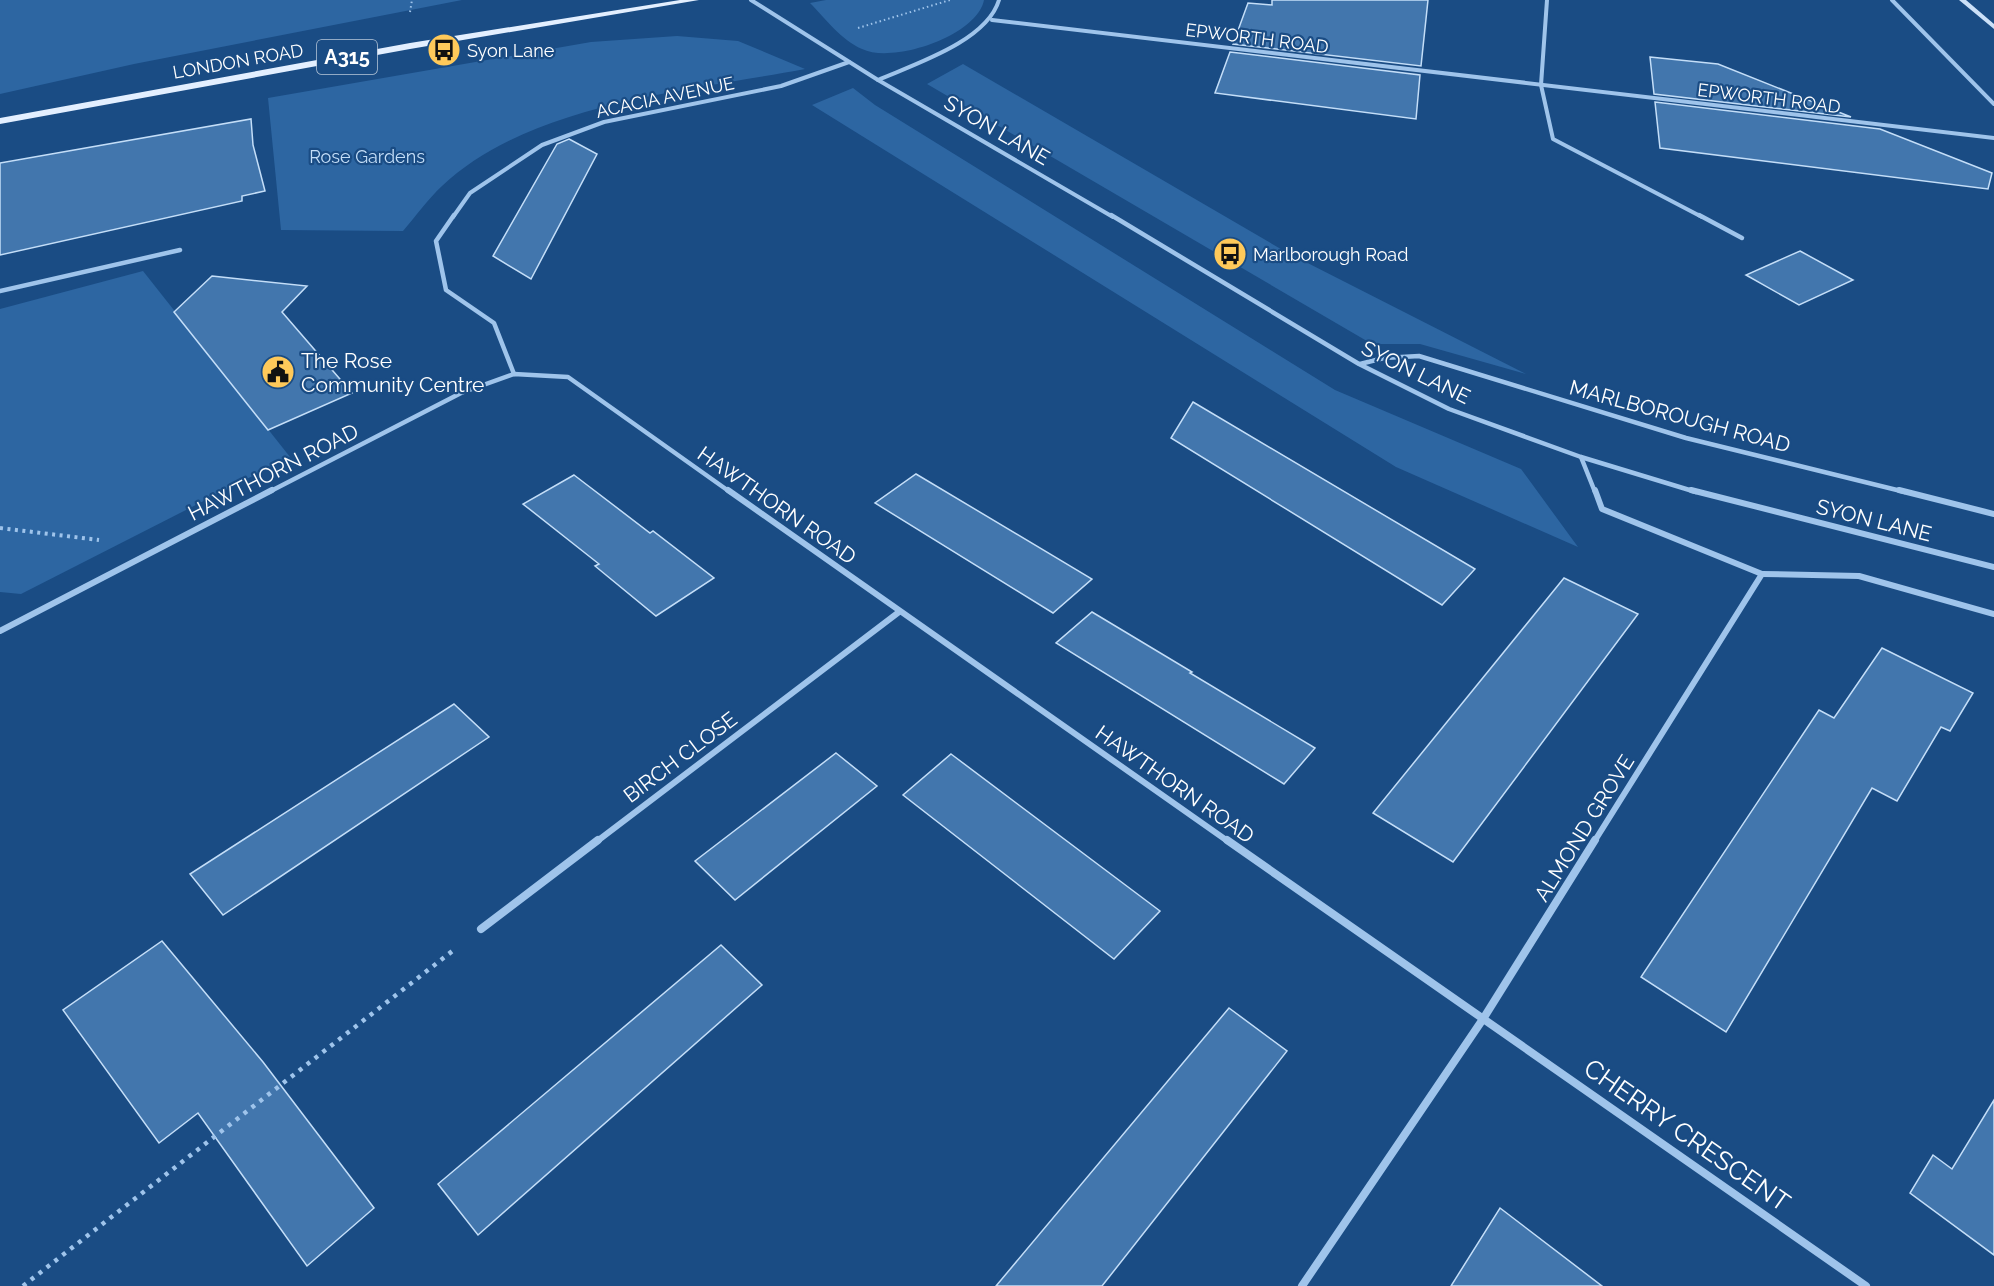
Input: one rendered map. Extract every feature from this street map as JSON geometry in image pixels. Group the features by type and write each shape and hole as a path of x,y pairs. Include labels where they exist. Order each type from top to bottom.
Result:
{"main road":[{"name":"LONDON ROAD","path":"0,121 410,46 695,0"},
{"path":"1962,0 1994,27"}],"street":[{"name":"SYON LANE","path":"751,0 878,80 981,138 1359,364 1449,409 1581,457 1661,483 1994,567"},
{"path":"878,80 945,49 992,20 999,8 999,0"},
{"path":"1547,0 1541,85 1553,139 1742,238"},
{"path":"1892,0 1994,104"},
{"name":"EPWORTH ROAD","path":"992,20 1994,138"},
{"name":"ACACIA AVENUE","path":"514,374 494,323 446,290 436,241 470,193 542,145 604,122 782,86 849,62"},
{"path":"0,291 180,250"},
{"name":"MARLBOROUGH ROAD","path":"1359,364 1384,358 1419,356 1686,438 1994,514"},
{"name":"HAWTHORN ROAD","path":"0,631 461,393 514,374 568,377 899,612 1483,1019"},
{"path":"1581,457 1602,509 1762,574 1858,576 1994,614"},
{"name":"ALMOND GROVE","path":"1302,1286 1483,1019 1762,574"},
{"name":"BIRCH CLOSE","path":"481,929 899,612"},
{"name":"CHERRY CRESCENT","path":"1483,1019 1866,1286"}],"path":[{"path":"817,40 950,0"},
{"path":"0,528 162,548"},
{"path":"23,1286 481,929"}],"green space":[{"path":"0,0 462,0 134,64 0,94"},
{"path":"826,0 984,0 978,13 966,25 932,44 912,50 876,53 862,49 847,40 810,3"},
{"name":"Rose Gardens","path":"677,36 738,41 805,69 613,105 565,118 520,136 478,158 442,186 403,231 281,230 268,98 591,42"},
{"path":"963,64 1286,252 1526,374 1420,344 1372,344 927,84"},
{"path":"853,88 875,105 1335,390 1521,469 1578,547 1396,467 812,105"},
{"path":"143,271 290,457 21,594 0,592 0,309"}],"building":[{"path":"1272,0 1428,0 1421,66 1233,44 1248,3 1272,5"},
{"path":"1230,52 1420,75 1416,119 1215,93"},
{"path":"1650,57 1718,64 1851,117 1654,94"},
{"path":"1655,102 1880,129 1992,173 1988,189 1660,148"},
{"path":"251,119 253,145 265,191 242,196 242,201 0,255 0,163"},
{"path":"569,139 597,154 531,279 493,256 557,144"},
{"path":"1800,251 1853,280 1799,305 1746,275"},
{"path":"212,276 307,286 282,312 352,393 268,430 174,312"},
{"path":"1193,402 1475,569 1442,605 1171,438"},
{"path":"916,474 1092,579 1053,613 875,503"},
{"path":"574,475 714,578 656,616 595,566 599,564 523,504"},
{"path":"1564,578 1638,614 1453,862 1373,813"},
{"path":"1092,612 1315,748 1284,784 1056,643"},
{"path":"1882,648 1973,693 1950,731 1941,727 1897,801 1872,788 1726,1032 1641,977 1819,710 1834,718"},
{"path":"454,704 489,737 223,915 190,874"},
{"path":"836,753 877,786 735,900 695,861"},
{"path":"951,754 1160,911 1114,959 903,795"},
{"path":"162,941 263,1062 374,1208 307,1266 198,1113 159,1143 63,1010"},
{"path":"721,945 762,985 478,1235 438,1184"},
{"path":"1229,1008 1287,1051 1102,1286 996,1286"},
{"path":"1994,1100 1994,1255 1910,1193 1933,1155 1952,1169"},
{"path":"1500,1208 1602,1286 1451,1286"}],"place":[{"name":"Syon Lane","path":"444,50"},
{"name":"Marlborough Road","path":"1230,254"},
{"name":"The Rose Community Centre","path":"278,372"}]}
